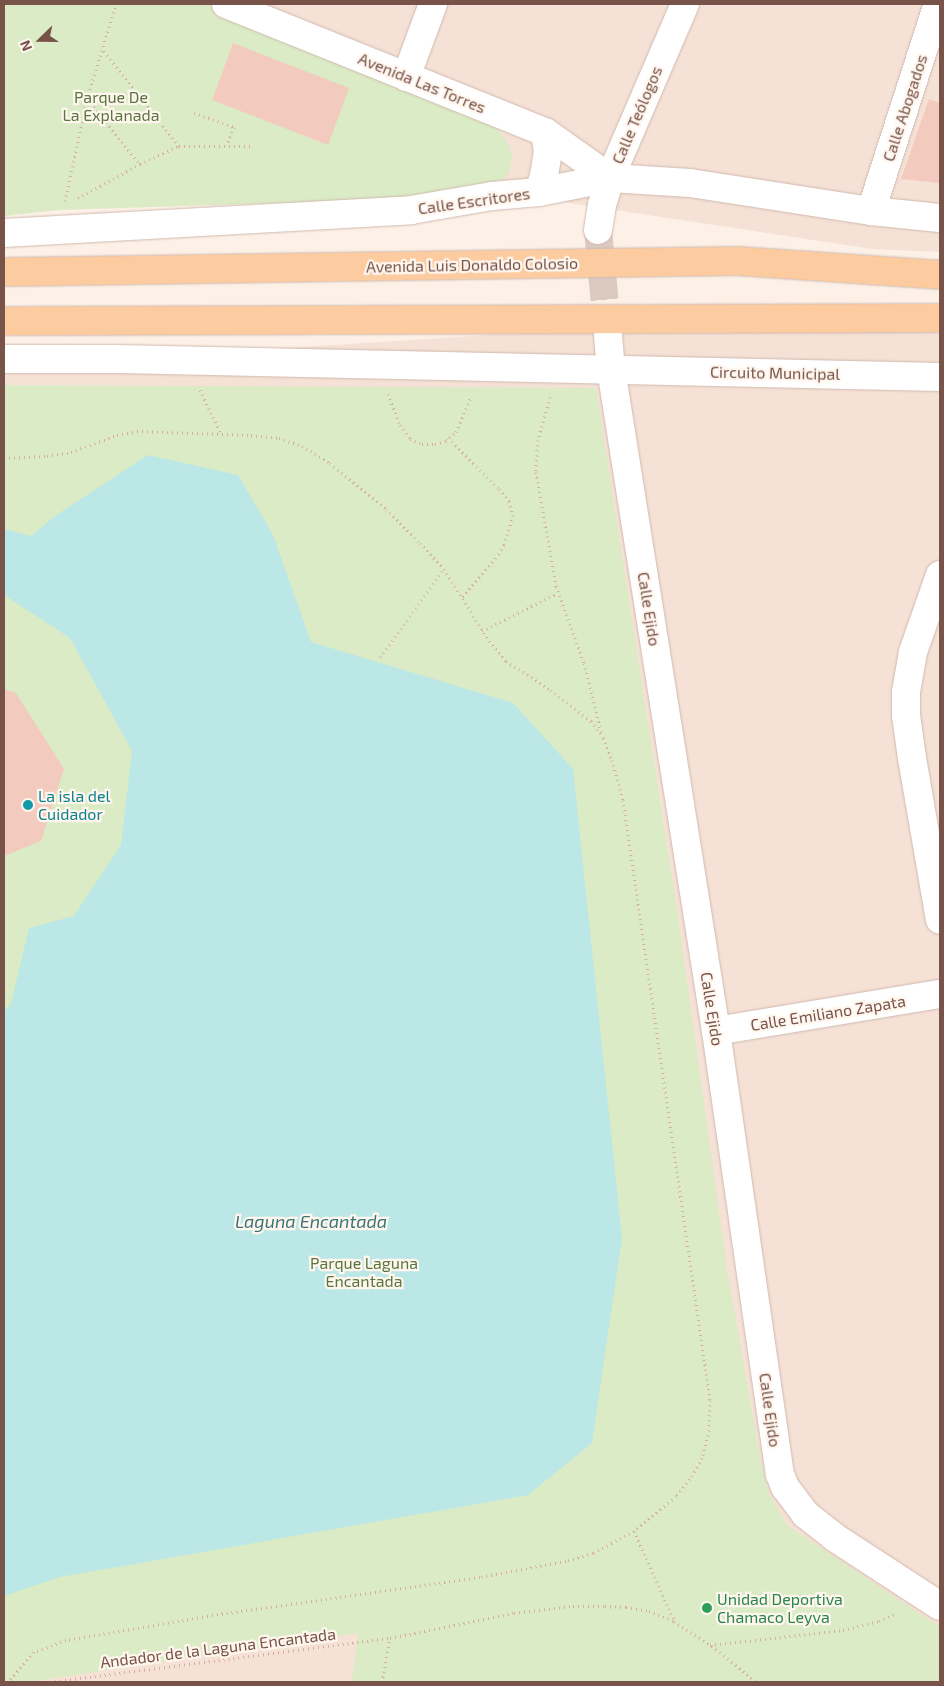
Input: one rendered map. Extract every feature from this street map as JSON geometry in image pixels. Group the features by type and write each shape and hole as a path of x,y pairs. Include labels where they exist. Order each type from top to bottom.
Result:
{"main road":[{"name":"Avenida Luis Donaldo Colosio","path":"4,272 738,261 940,275"},
{"path":"4,321 940,318"}],"street":[{"name":"Avenida Las Torres","path":"226,4 545,132 610,178"},
{"path":"406,76 433,4"},
{"name":"Calle Teólogos","path":"598,230 602,205 610,178 686,4"},
{"name":"Calle Abogados","path":"871,211 938,4"},
{"path":"539,192 548,152 545,132"},
{"name":"Calle Escritores","path":"4,233 410,210 492,196 539,192 610,178 690,182 871,211 940,218"},
{"name":"Calle Ejido","path":"608,336 611,369 716,1031 780,1474 785,1487 804,1514 819,1526 931,1600"},
{"path":"4,359 611,369"},
{"name":"Circuito Municipal","path":"611,369 940,377"},
{"path":"940,576 914,652 906,700 912,758 940,920"},
{"name":"Calle Emiliano Zapata","path":"716,1031 940,994"}],"path":[{"path":"116,4 101,48 87,99 64,205 140,164 179,146 227,144 252,146"},
{"path":"101,48 179,146"},
{"path":"87,99 140,164"},
{"path":"194,113 234,127 227,144"},
{"path":"189,361 221,434"},
{"path":"382,366 392,407 410,439 422,444 435,444 456,432 469,406 479,367"},
{"path":"8,1682 34,1652 66,1640 213,1615 480,1577 593,1554 634,1531 676,1496 690,1479 702,1458 709,1430 710,1400 623,800 603,738 584,663 558,593 547,544 536,472 538,440 545,414 553,388 566,368"},
{"path":"4,458 47,456 71,452 117,435 137,431 279,438 302,446 330,463 386,509 444,570 482,631 506,661 575,707 591,721 603,738"},
{"path":"448,438 499,489 509,501 513,515 510,532 500,552 462,597"},
{"path":"380,657 444,570"},
{"path":"482,631 558,593"},
{"path":"634,1531 674,1621 710,1645 756,1682"},
{"path":"710,1645 820,1633 864,1626 931,1600"},
{"name":"Andador de la Laguna Encantada","path":"50,1682 390,1638 514,1613 573,1606 626,1607 674,1621"},
{"path":"382,1682 390,1638"}],"shaded area":[{"path":"4,4 940,4 940,252 872,249 490,191"},
{"name":"Parque Laguna Encantada","path":"727,320 940,331 940,1682 4,1682 4,366"}],"green space":[{"name":"Parque De La Explanada","path":"4,4 207,4 495,126 509,145 512,157 509,173 500,183 488,186 377,200 59,210 4,216"},
{"name":"Parque Laguna Encantada","path":"4,385 596,388 677,910 727,1269 760,1457 769,1494 788,1526 940,1627 940,1682 352,1682 358,1633 28,1682 4,1682"}],"water":[{"name":"Laguna Encantada","path":"148,455 238,475 273,535 311,642 513,703 573,769 622,1238 592,1443 528,1495 60,1577 4,1596 4,1011 11,1004 29,928 74,916 121,845 132,751 70,638 4,595 4,529 31,536 58,514"}],"building":[{"path":"233,43 349,88 328,145 212,100"},
{"path":"929,99 940,103 940,183 901,179"},
{"name":"La isla del Cuidador","path":"4,689 16,693 64,769 41,841 4,856"}],"tunnel":[{"path":"598,230 608,336"}],"place":[{"name":"La isla del Cuidador","path":"28,805"},
{"name":"Unidad Deportiva Chamaco Leyva","path":"707,1608"}]}
